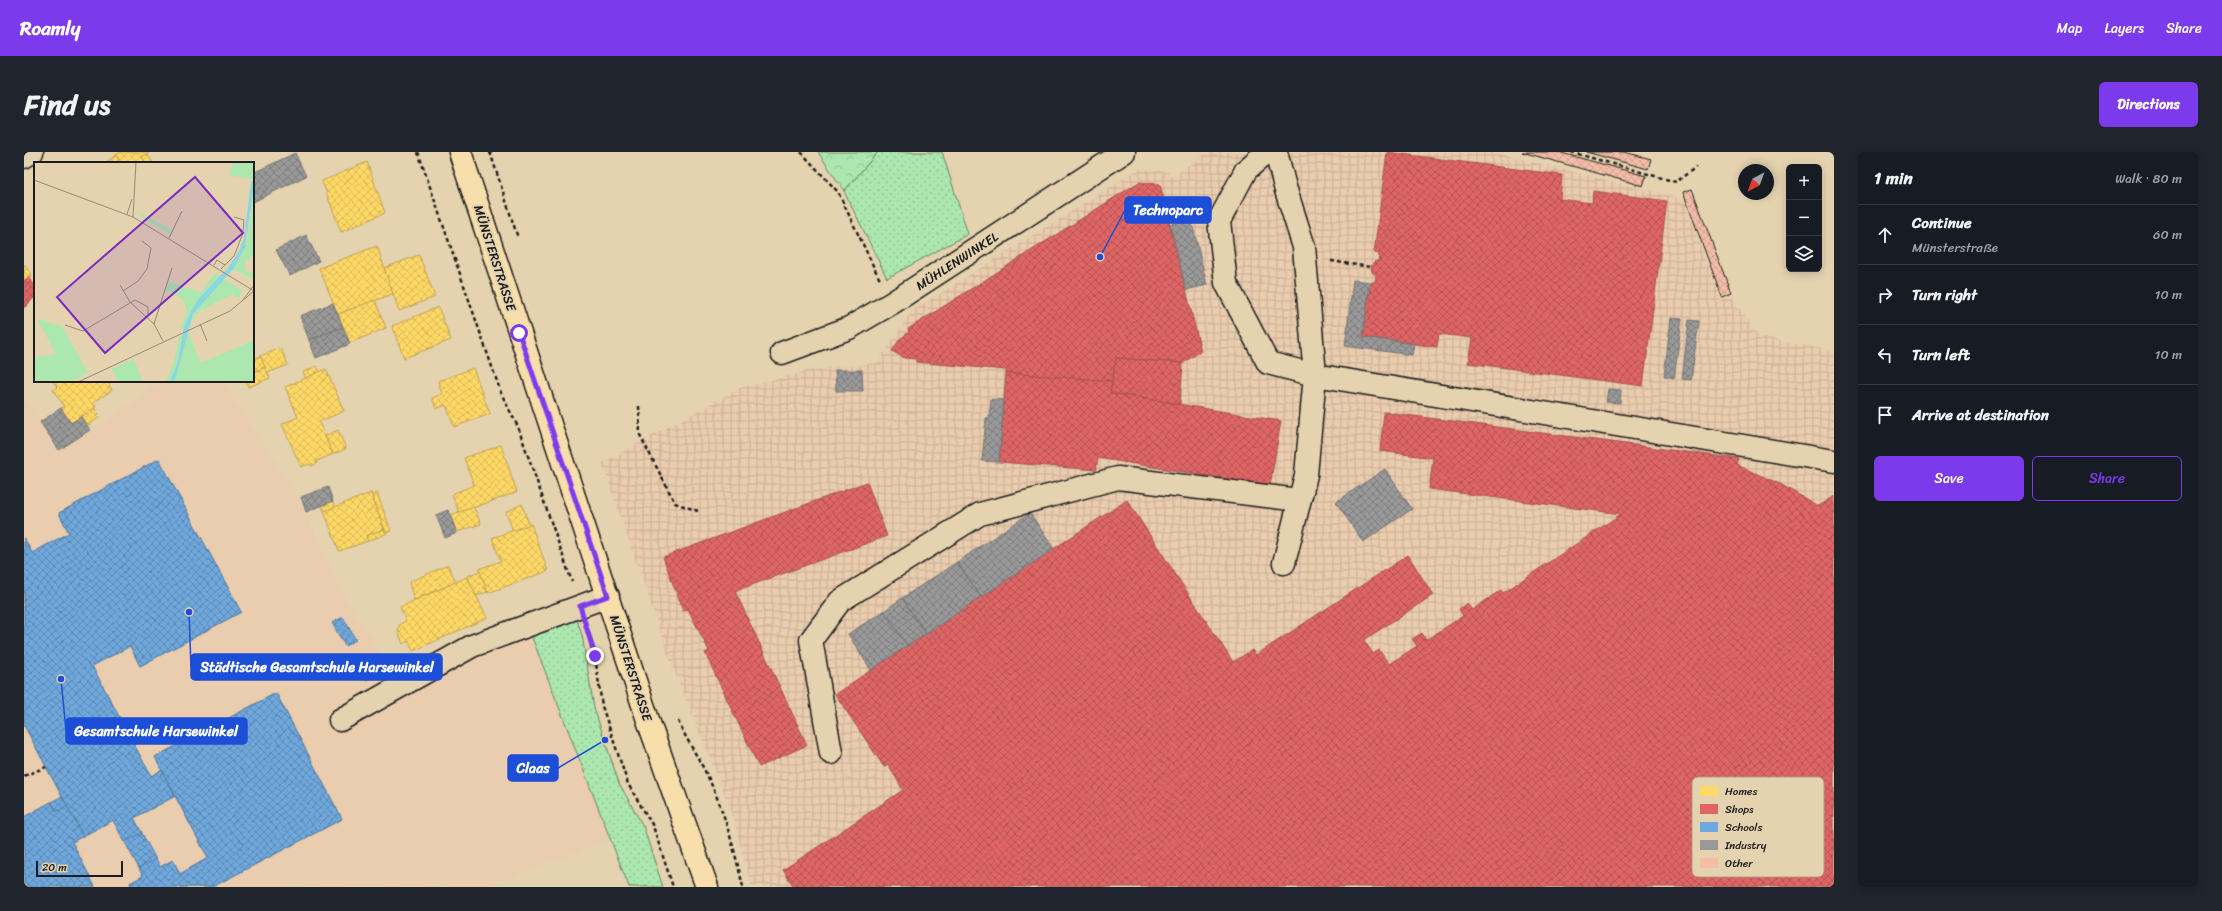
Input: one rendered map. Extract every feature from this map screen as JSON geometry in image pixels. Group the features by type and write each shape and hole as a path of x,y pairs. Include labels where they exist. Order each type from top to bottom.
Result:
{"main road":[{"name":"MÜNSTERSTRASSE","path":"460,152 649,723 707,887"}],"street":[{"path":"24,157 32,152"},
{"name":"MÜHLENWINKEL","path":"782,353 849,328 892,303 1124,152"},
{"path":"1267,152 1246,170 1219,221 1226,283 1268,363 1315,375 1834,461"},
{"path":"1276,152 1285,187 1304,247 1315,375 1306,475 1284,563"},
{"path":"831,753 811,640 840,601 980,514 1118,478 1299,500"},
{"path":"340,720 472,646 608,596"}],"path":[{"path":"418,152 501,393 518,427 580,606 595,656 602,706 628,784 653,826 673,887"},
{"path":"490,152 520,241"},
{"path":"801,152 838,192 865,252 892,303"},
{"path":"1571,152 1676,182 1696,167"},
{"path":"1305,257 1370,267"},
{"path":"639,406 640,435 675,503 698,511"},
{"path":"676,715 706,773 721,810 734,846 744,887"},
{"path":"24,776 46,767"}],"shaded area":[{"path":"1208,152 1494,152 1683,199 1721,300 1731,296 1759,337 1834,351 1834,887 752,887 729,805 672,666 602,463 740,388 810,370 877,363 912,311 1139,169 1169,172 1171,177"},
{"path":"163,382 223,382 299,497 340,589 401,687 531,635 611,839 484,887 24,887 24,399 59,452"}],"green space":[{"path":"818,152 878,152 844,191"},
{"path":"878,152 942,152 968,234 887,278 844,191"},
{"path":"576,617 582,635 594,708 619,783 643,826 663,887 629,887 531,635"}],"building: Homes":[{"path":"121,152 150,152 142,157 145,162 116,162 119,160 116,155"},
{"path":"147,154 152,162 145,162 142,157"},
{"path":"116,155 119,160 116,162 106,162"},
{"path":"367,162 385,213 341,232 322,181"},
{"path":"377,246 393,294 338,314 319,268"},
{"path":"419,255 435,297 399,311 384,268"},
{"path":"24,264 32,275 24,281"},
{"path":"375,300 386,328 350,343 338,314"},
{"path":"438,307 451,340 404,358 392,326"},
{"path":"281,348 288,365 267,373 260,356"},
{"path":"260,356 265,367 254,372 254,359"},
{"path":"317,366 320,372 306,378 303,372"},
{"path":"265,367 270,378 248,387 246,382 254,382 254,372"},
{"path":"473,368 490,414 454,427 446,405 436,409 432,398 442,394 438,381"},
{"path":"326,369 344,411 319,422 333,454 317,461 316,464 312,466 309,464 301,467 282,424 298,417 285,387"},
{"path":"54,382 108,382 112,390 93,403 96,407 71,423 61,408 64,406 53,390 57,387"},
{"path":"94,408 100,417 87,426 81,417"},
{"path":"338,430 346,449 333,454 325,436"},
{"path":"501,445 517,492 459,513 452,494 474,485 464,458"},
{"path":"371,493 384,529 366,536 368,541 339,551 324,511"},
{"path":"377,493 391,531 386,533 372,495"},
{"path":"333,501 335,507 324,511 322,506"},
{"path":"522,504 529,525 513,531 506,512"},
{"path":"474,507 481,524 457,532 450,515"},
{"path":"531,524 548,571 488,593 479,569 501,561 492,538"},
{"path":"384,529 386,534 368,541 366,536"},
{"path":"448,565 456,582 414,600 409,582"},
{"path":"480,571 487,592 476,596 467,576"},
{"path":"467,577 487,618 413,651 408,641 403,644 398,631 400,624 406,621 400,607"}],"building: Shops":[{"path":"1387,152 1562,175 1560,199 1592,203 1593,191 1667,201 1643,386 1468,363 1472,338 1439,334 1437,347 1363,337 1370,282 1375,282 1376,275 1372,272 1371,266 1374,262 1378,261 1379,254 1374,253"},
{"path":"1139,182 1160,184 1201,351 1183,363 1116,358 1112,381 1006,373 1006,370 916,362 916,359 904,358 892,351 900,339 909,332 908,329"},
{"path":"29,277 34,284 34,298 24,308 24,281"},
{"path":"1116,358 1183,363 1180,404 1110,393"},
{"path":"1006,373 1112,381 1110,393 1281,421 1270,486 1098,458 1096,470 999,462"},
{"path":"1384,412 1739,459 1737,465 1780,484 1818,506 1834,496 1834,887 794,887 783,870 903,790 888,764 884,767 835,694 1127,500 1233,662 1252,650 1256,655 1408,555 1433,595 1364,640 1373,654 1379,650 1389,664 1417,646 1412,639 1422,633 1426,640 1463,616 1459,609 1467,603 1472,610 1501,590 1503,593 1621,514 1429,489 1433,458 1380,451"},
{"path":"867,482 887,536 735,591 807,745 759,767 705,653 709,651 688,609 683,611 663,557"}],"building: Schools":[{"path":"159,459 241,612 140,666 130,646 92,666 151,776 162,770 155,757 276,693 342,819 212,887 132,887 130,883 143,876 113,820 72,842 95,887 24,887 24,817 51,802 56,812 67,806 24,725 24,538 32,553 69,533 59,513","holes":["82,558 114,618 81,636 48,576","175,796 208,858 180,874 173,860 160,867 134,818"]},
{"path":"159,459 241,612 140,666 130,646 92,666 151,776 162,770 175,796 134,818 142,833 125,842 113,820 83,836 24,725 24,538 32,553 69,533 59,513"},
{"path":"343,617 356,640 345,646 332,623"},
{"path":"371,660 379,673 366,680 359,668"},
{"path":"276,693 342,819 212,887 132,887 130,883 143,876 139,868 156,859 160,867 173,860 180,874 208,858 155,757"},
{"path":"62,796 67,806 56,812 51,802"},
{"path":"51,802 56,812 67,806 83,836 72,842 95,887 24,887 24,817"}],"building: Industry":[{"path":"295,153 306,176 254,202 254,173"},
{"path":"1191,219 1207,285 1186,290 1170,224"},
{"path":"306,235 319,261 290,276 276,250"},
{"path":"1353,280 1370,282 1363,337 1414,344 1412,355 1345,346"},
{"path":"333,303 343,327 309,340 300,316"},
{"path":"1671,318 1682,319 1674,378 1664,376"},
{"path":"1689,320 1699,321 1691,380 1682,379"},
{"path":"343,327 350,344 316,358 309,340"},
{"path":"835,370 862,370 863,391 836,391"},
{"path":"1608,389 1621,390 1620,403 1606,402"},
{"path":"991,399 1004,400 999,462 982,461 986,418 989,418"},
{"path":"61,408 71,423 81,417 90,430 59,450 40,422"},
{"path":"1385,469 1412,509 1363,542 1336,502"},
{"path":"328,487 333,501 306,512 301,497"},
{"path":"448,510 457,533 445,538 436,515"},
{"path":"1030,513 1054,549 981,597 957,562"},
{"path":"957,562 981,597 926,634 902,598"},
{"path":"902,598 926,634 907,646 884,611"},
{"path":"884,611 907,646 871,670 848,634"}],"building: Other":[{"path":"1522,152 1558,152 1646,176 1643,186"},
{"path":"1586,152 1624,152 1651,159 1648,169"},
{"path":"1692,189 1731,293 1722,297 1683,192"}],"place":[{"name":"Technoparc","path":"1100,257"},
{"name":"Städtische Gesamtschule Harsewinkel","path":"189,612"},
{"name":"Gesamtschule Harsewinkel","path":"61,679"},
{"name":"Claas","path":"605,740"}],"route":[{"path":"519,333 608,596 580,606 595,656"}]}
